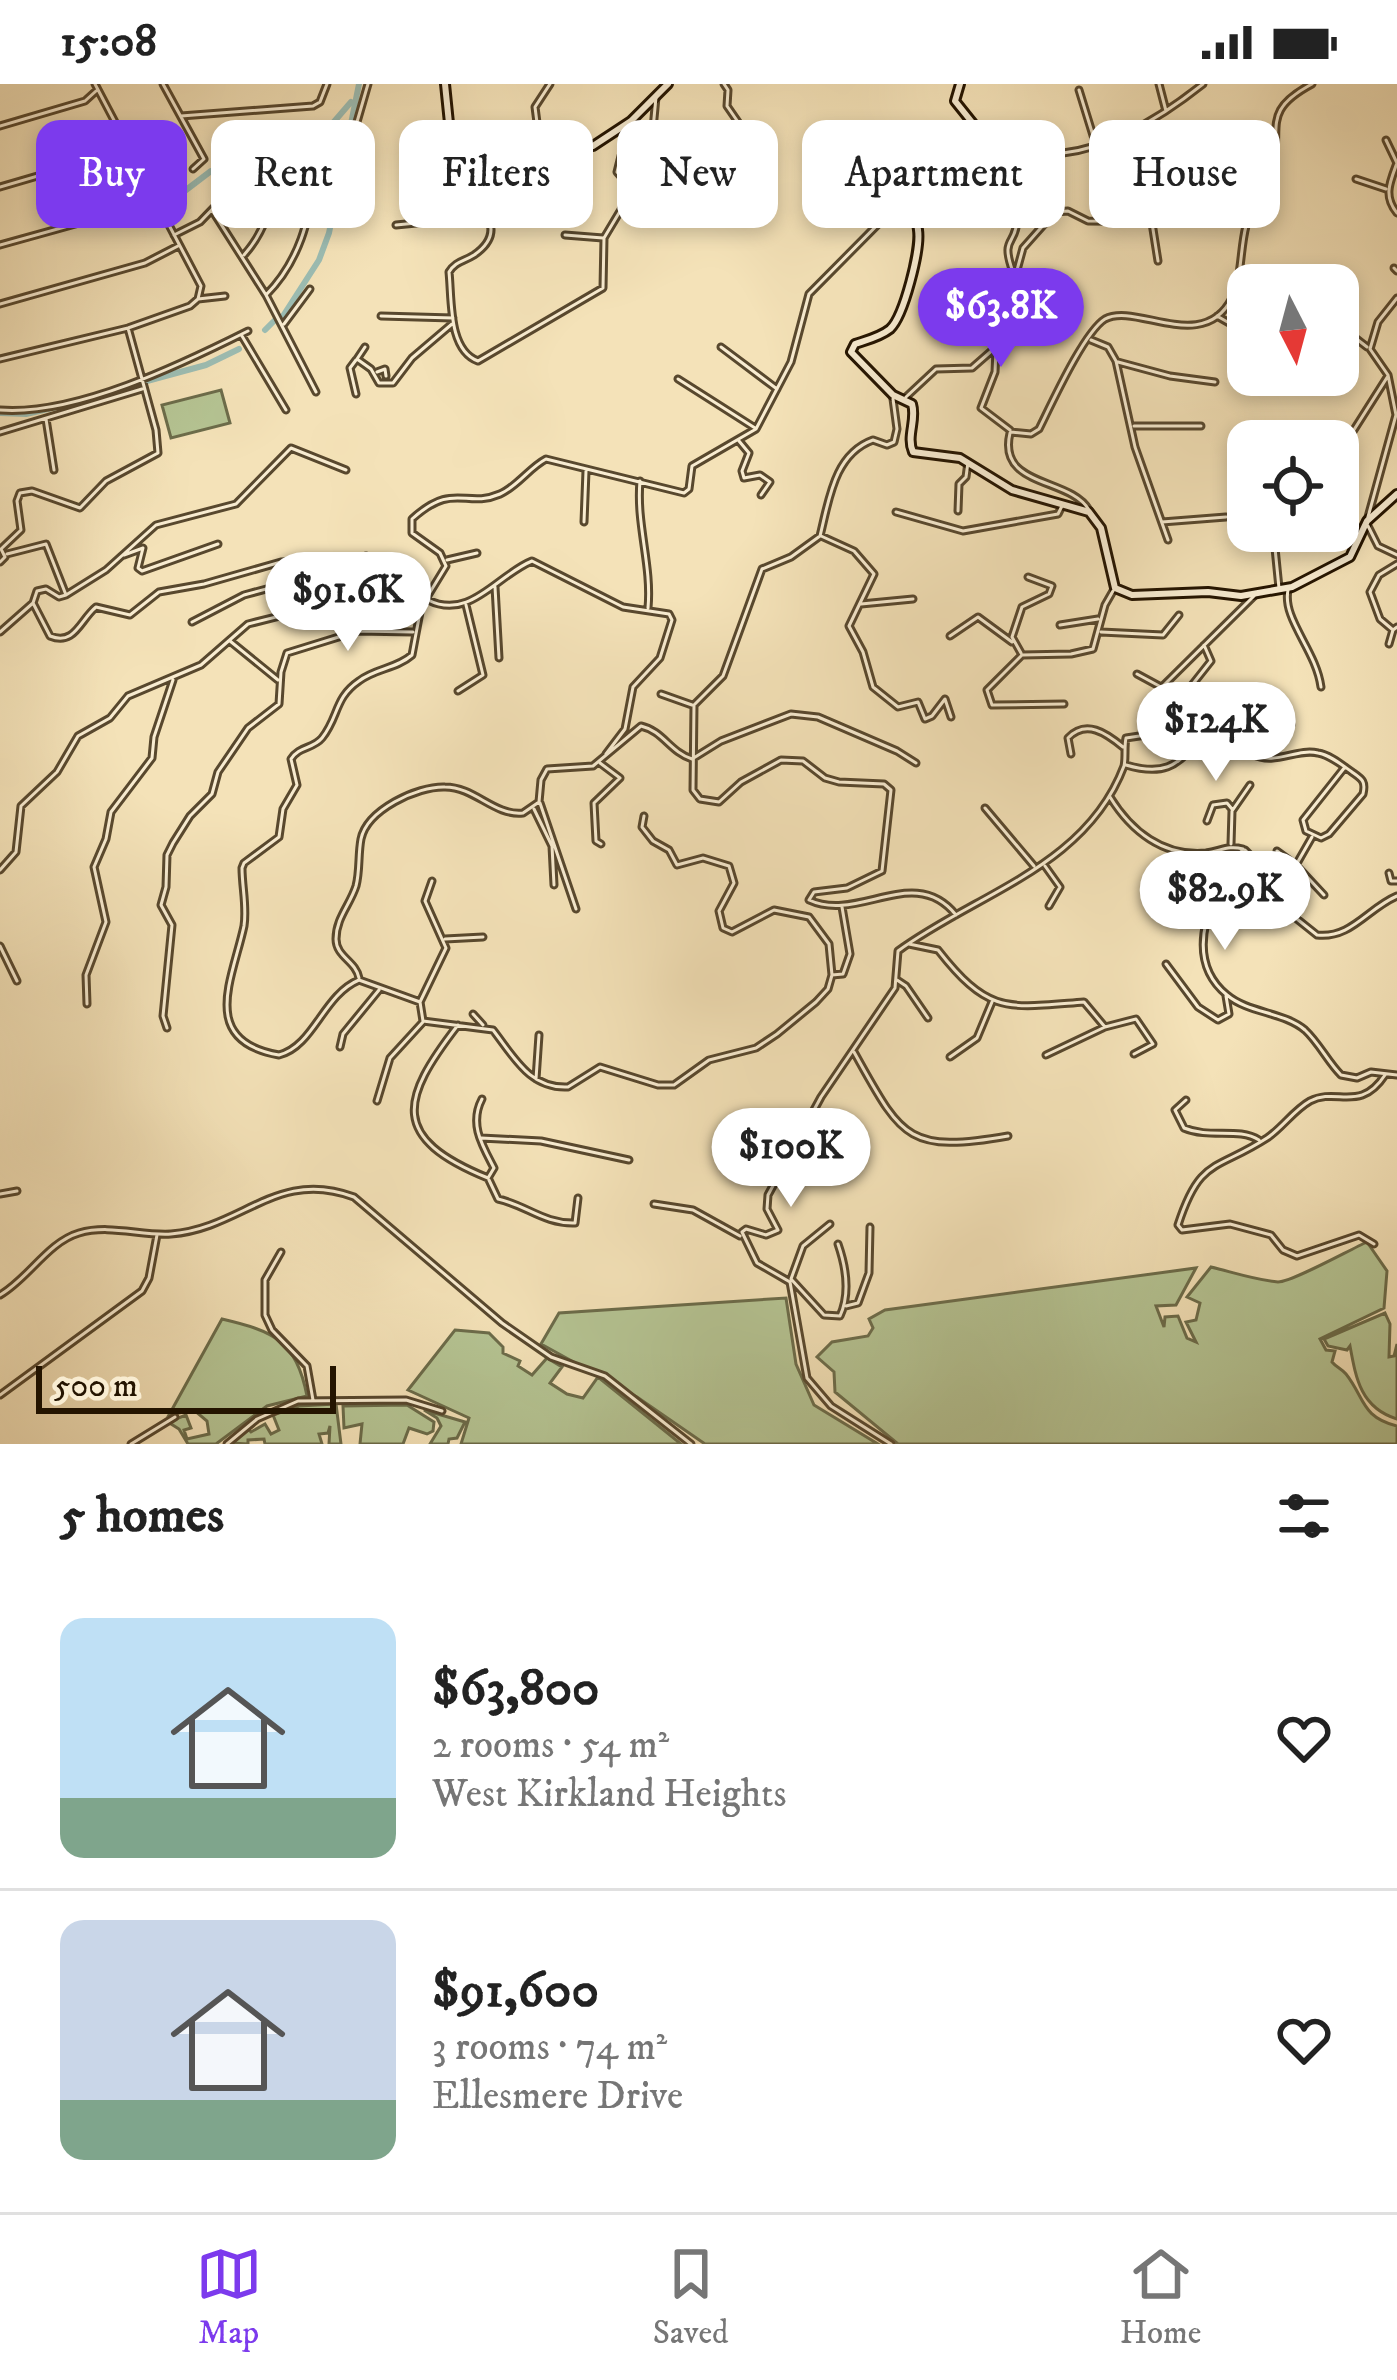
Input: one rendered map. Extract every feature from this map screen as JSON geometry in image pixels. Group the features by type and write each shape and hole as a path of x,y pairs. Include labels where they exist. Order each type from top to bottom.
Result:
{"main road":[{"path":"446,84 449,120"},
{"path":"593,143 631,121 668,84"},
{"path":"960,84 956,101 971,120"},
{"path":"918,228 902,310 885,333 855,344 851,352 893,395 914,407 913,452 960,458 1012,490 1090,512 1102,528 1114,588 1132,596 1255,595 1283,589 1350,557 1367,521 1397,494"}],"street":[{"path":"164,84 204,159 193,169"},
{"path":"181,116 313,106 320,102 327,84"},
{"path":"358,120 368,84"},
{"path":"537,120 535,107 550,84"},
{"path":"724,84 727,106 737,120"},
{"path":"1159,84 1166,112"},
{"path":"1153,120 1203,84"},
{"path":"1278,120 1286,98 1312,84"},
{"path":"0,126 85,101 96,87 114,120"},
{"path":"1079,90 1089,121"},
{"path":"654,120 656,95"},
{"path":"1385,140 1397,163 1388,190 1388,203 1397,213"},
{"path":"1014,273 1006,248 1017,220 1008,194 1008,174 1036,151 1063,153 1089,145"},
{"path":"0,187 36,176"},
{"path":"1356,179 1388,190"},
{"path":"173,235 211,211"},
{"path":"1089,221 1068,211 1055,212 1023,248 996,347 995,372 981,408 1006,423 1011,432 1008,447 1019,470 1079,497 1090,512"},
{"path":"488,228 486,242 449,272 462,351 478,361 600,292 604,238 617,217"},
{"path":"0,245 61,228"},
{"path":"170,228 201,286 198,299"},
{"path":"224,228 266,295 316,392"},
{"path":"242,256 261,228"},
{"path":"266,295 294,261 306,228"},
{"path":"477,553 445,560 416,538 412,519 447,496 486,498 511,488 546,459 684,493 692,466 756,429 791,362 809,294 874,228"},
{"path":"1152,228 1158,261"},
{"path":"1011,432 1031,434 1039,429 1101,322 1115,315 1181,326 1216,315 1233,295 1245,228"},
{"path":"566,235 604,238"},
{"path":"0,304 145,263 179,245"},
{"path":"283,326 310,289"},
{"path":"0,359 128,328 198,299 225,296"},
{"path":"1370,349 1383,313 1397,298"},
{"path":"1216,315 1227,322"},
{"path":"381,316 454,321"},
{"path":"357,358 379,383 397,382 412,358 454,321"},
{"path":"0,562 2,550 21,530 17,501 24,491 80,508 106,481 158,452 157,430 128,328"},
{"path":"0,410 42,409 202,357 245,333 286,410"},
{"path":"1089,339 1108,347 1116,361 1136,452 1168,540"},
{"path":"1359,341 1388,375 1396,418 1367,521 1373,542 1397,554"},
{"path":"356,394 350,368 365,347"},
{"path":"721,347 778,390"},
{"path":"905,399 936,369 972,368 996,347"},
{"path":"1116,361 1215,382"},
{"path":"374,375 382,369 386,376"},
{"path":"1359,421 1388,375"},
{"path":"678,379 756,429"},
{"path":"0,432 143,389"},
{"path":"893,395 894,442 887,445 872,440 847,456 829,498 820,536 762,569 723,676 694,705 693,790 700,799 725,800 759,770 790,759 803,761 825,778 887,786 892,802 882,871 847,888 809,895 813,903 842,905 924,893 944,901 957,917"},
{"path":"45,417 54,470"},
{"path":"1132,426 1201,426"},
{"path":"739,442 749,453 742,475 747,479 762,476 770,482 761,495"},
{"path":"0,632 33,603 41,589 59,597 67,595 165,520 236,504 291,448 346,470"},
{"path":"958,511 959,484 966,477 968,462"},
{"path":"584,522 586,469"},
{"path":"640,481 648,610"},
{"path":"896,512 970,531 1058,514 1063,504"},
{"path":"1162,522 1226,518"},
{"path":"820,536 854,551 872,569 874,577 849,626 863,652 873,688 898,707 918,702 925,719 946,699 951,717"},
{"path":"2,550 46,544 67,595"},
{"path":"117,559 143,548 138,568 142,571 218,544"},
{"path":"1276,552 1289,618 1312,652 1321,687"},
{"path":"0,870 16,852 21,806 58,772 78,736 110,718 133,693 201,665 248,624 288,614 309,592 366,556"},
{"path":"33,603 50,636 61,640 74,634 96,607 130,615 159,592 281,562 323,560 346,572"},
{"path":"359,980 335,993 284,1055 244,1042 229,1025 228,979 245,916 242,868 279,837 283,809 297,785 291,759 296,751 323,737 339,700 357,682 412,655 421,607 445,571 445,560"},
{"path":"427,599 447,607 465,604 532,561 623,607 669,614 672,620 660,658 633,687 625,729 605,756"},
{"path":"1389,644 1395,628 1380,620 1370,592 1379,575 1397,564"},
{"path":"1013,643 1012,632 1022,607 1052,589 1028,578"},
{"path":"192,622 244,595 296,580 309,592"},
{"path":"495,585 499,658"},
{"path":"1064,704 989,703 987,690 1022,655 1096,646 1100,619 1114,588"},
{"path":"1163,688 1255,595"},
{"path":"859,604 913,599"},
{"path":"458,691 483,672 465,604"},
{"path":"1099,632 1163,634 1179,615"},
{"path":"950,636 979,617 1022,655"},
{"path":"1060,625 1100,619"},
{"path":"167,1028 163,1016 172,925 161,912 167,855 190,816 212,794 218,772 248,728 279,704 279,681 290,650 358,632 404,629 417,633"},
{"path":"230,641 279,681"},
{"path":"1192,685 1211,661 1203,643"},
{"path":"742,1237 746,1229 766,1234 778,1230 767,1209 768,1196 821,1096 895,988 896,954 1036,869 1079,834 1109,796 1125,764 1128,736 1146,735 1186,709 1184,703 1166,698 1163,688 1137,674"},
{"path":"87,1004 86,975 106,922 94,867 111,812 152,758 154,737 174,678"},
{"path":"661,694 694,705"},
{"path":"692,759 721,741 791,714 818,717 916,763"},
{"path":"1125,764 1156,771 1170,768 1216,728 1228,724 1291,724"},
{"path":"1228,724 1245,749 1259,757 1313,752 1346,767 1363,780 1364,794 1329,834 1312,836 1303,820 1346,767"},
{"path":"576,909 560,851 539,802 547,769 589,768 640,726 658,732 670,748 692,759"},
{"path":"1071,754 1068,738 1083,729 1097,729 1124,748"},
{"path":"598,762 620,778 594,803 596,841 601,844"},
{"path":"1232,811 1250,785"},
{"path":"359,980 356,966 338,949 336,938 356,887 362,838 371,820 433,787 465,789 514,814 539,802"},
{"path":"1109,796 1133,828 1152,843 1180,852 1209,853 1231,846 1244,849 1282,888 1297,920 1317,935 1344,932 1397,896"},
{"path":"1207,821 1216,804 1230,805 1231,846"},
{"path":"533,808 552,846 554,885"},
{"path":"985,808 1036,869"},
{"path":"423,1021 493,1030 536,1081 568,1088 600,1067 674,1085 709,1060 756,1048 816,1002 832,975 829,944 809,917 773,910 731,932 723,928 719,911 734,884 729,866 703,858 677,866 669,850 642,827 644,816"},
{"path":"1296,865 1312,836"},
{"path":"1166,964 1198,1007 1218,1020 1229,1014 1226,994 1212,975 1203,949 1204,928 1222,878 1244,849"},
{"path":"1276,851 1324,895"},
{"path":"1043,864 1060,887 1049,905"},
{"path":"1389,873 1391,881 1397,881"},
{"path":"423,1021 420,1002 446,952 424,901 432,881"},
{"path":"832,975 843,974 849,965 842,905"},
{"path":"443,939 483,937"},
{"path":"908,944 938,950 961,980 993,1000 1018,1007 1084,1002 1105,1027"},
{"path":"0,946 17,981"},
{"path":"896,979 928,1018"},
{"path":"359,980 420,1002"},
{"path":"340,1047 343,1034 380,989"},
{"path":"1226,994 1304,1029 1340,1075 1397,1075"},
{"path":"950,1058 977,1037 993,1000"},
{"path":"473,1014 484,1027"},
{"path":"1046,1055 1105,1027 1136,1019 1153,1044 1134,1054"},
{"path":"376,1102 390,1058 423,1021"},
{"path":"458,1025 424,1072 412,1114 416,1126 433,1148 458,1166 488,1178 498,1199 542,1219 575,1223 578,1198"},
{"path":"536,1081 539,1035"},
{"path":"853,1051 887,1112 905,1132 958,1145 1008,1136"},
{"path":"1374,1244 1359,1235 1297,1256 1283,1250 1271,1235 1230,1224 1182,1230 1178,1225 1186,1199 1204,1169 1260,1141 1309,1102 1367,1094 1386,1073"},
{"path":"482,1099 475,1122 494,1168 488,1178"},
{"path":"1186,1100 1175,1110 1184,1128 1214,1136 1245,1133 1260,1141"},
{"path":"480,1138 541,1141 629,1160"},
{"path":"0,1295 18,1285 61,1242 79,1233 213,1227 255,1202 327,1187 354,1197 502,1323 551,1358 605,1376 691,1444"},
{"path":"0,1194 16,1191"},
{"path":"654,1204 693,1210 742,1237 757,1263 790,1281 824,1316 836,1319 844,1306 846,1272 838,1244"},
{"path":"830,1224 803,1246 790,1281 807,1378 831,1406 890,1444"},
{"path":"844,1306 858,1303 869,1273 870,1227"},
{"path":"0,1395 142,1291 155,1258 158,1233"},
{"path":"281,1252 265,1280 265,1315 272,1330 308,1366 313,1402"},
{"path":"227,1444 257,1419 298,1401 406,1400 442,1411"},
{"path":"130,1444 175,1417"}],"green space":[{"path":"221,390 230,423 171,438 162,405"},
{"path":"1367,1242 1387,1271 1384,1308 1320,1339 1326,1350 1335,1351 1332,1362 1346,1374 1370,1412 1397,1426 1397,1444 898,1444 835,1392 834,1372 817,1357 832,1342 868,1336 873,1328 869,1319 885,1310 1196,1268 1176,1305 1156,1306 1164,1327 1165,1317 1178,1316 1187,1338 1196,1342 1186,1322 1196,1320 1200,1303 1187,1297 1211,1267 1285,1281"},
{"path":"786,1298 796,1364 814,1405 878,1444 705,1444 637,1397 541,1344 559,1313"},
{"path":"1385,1313 1390,1324 1389,1357 1394,1356 1397,1344 1397,1419 1368,1400 1350,1346 1347,1350 1328,1346 1324,1339"},
{"path":"222,1319 280,1341 296,1362 307,1396 267,1406 216,1444 188,1444 168,1422 186,1415 191,1428 184,1430 187,1439 209,1434 207,1421 194,1410 169,1415"},
{"path":"455,1330 489,1333 503,1353 520,1361 518,1366 532,1375 547,1358 562,1367 550,1383 567,1394 583,1398 598,1377 681,1444 461,1444 469,1418 408,1390"},
{"path":"336,1404 341,1444 329,1444 330,1426 328,1433 319,1434 322,1444 265,1444 264,1439 231,1443 248,1429 251,1432 265,1424 271,1434 279,1430 273,1415 299,1406"},
{"path":"407,1405 434,1422 433,1431 427,1434 409,1428 403,1444 360,1444 362,1424 344,1428 343,1406"},
{"path":"424,1410 465,1422 457,1438 449,1439 448,1444 430,1444 441,1426"}],"waterway":[{"path":"283,316 319,260 329,233 359,84"},
{"path":"187,189 211,171 241,168 264,154 326,131 351,102"},
{"path":"265,330 275,320"},
{"path":"147,381 206,365 239,349"},
{"path":"0,413 26,414 61,406"}]}
